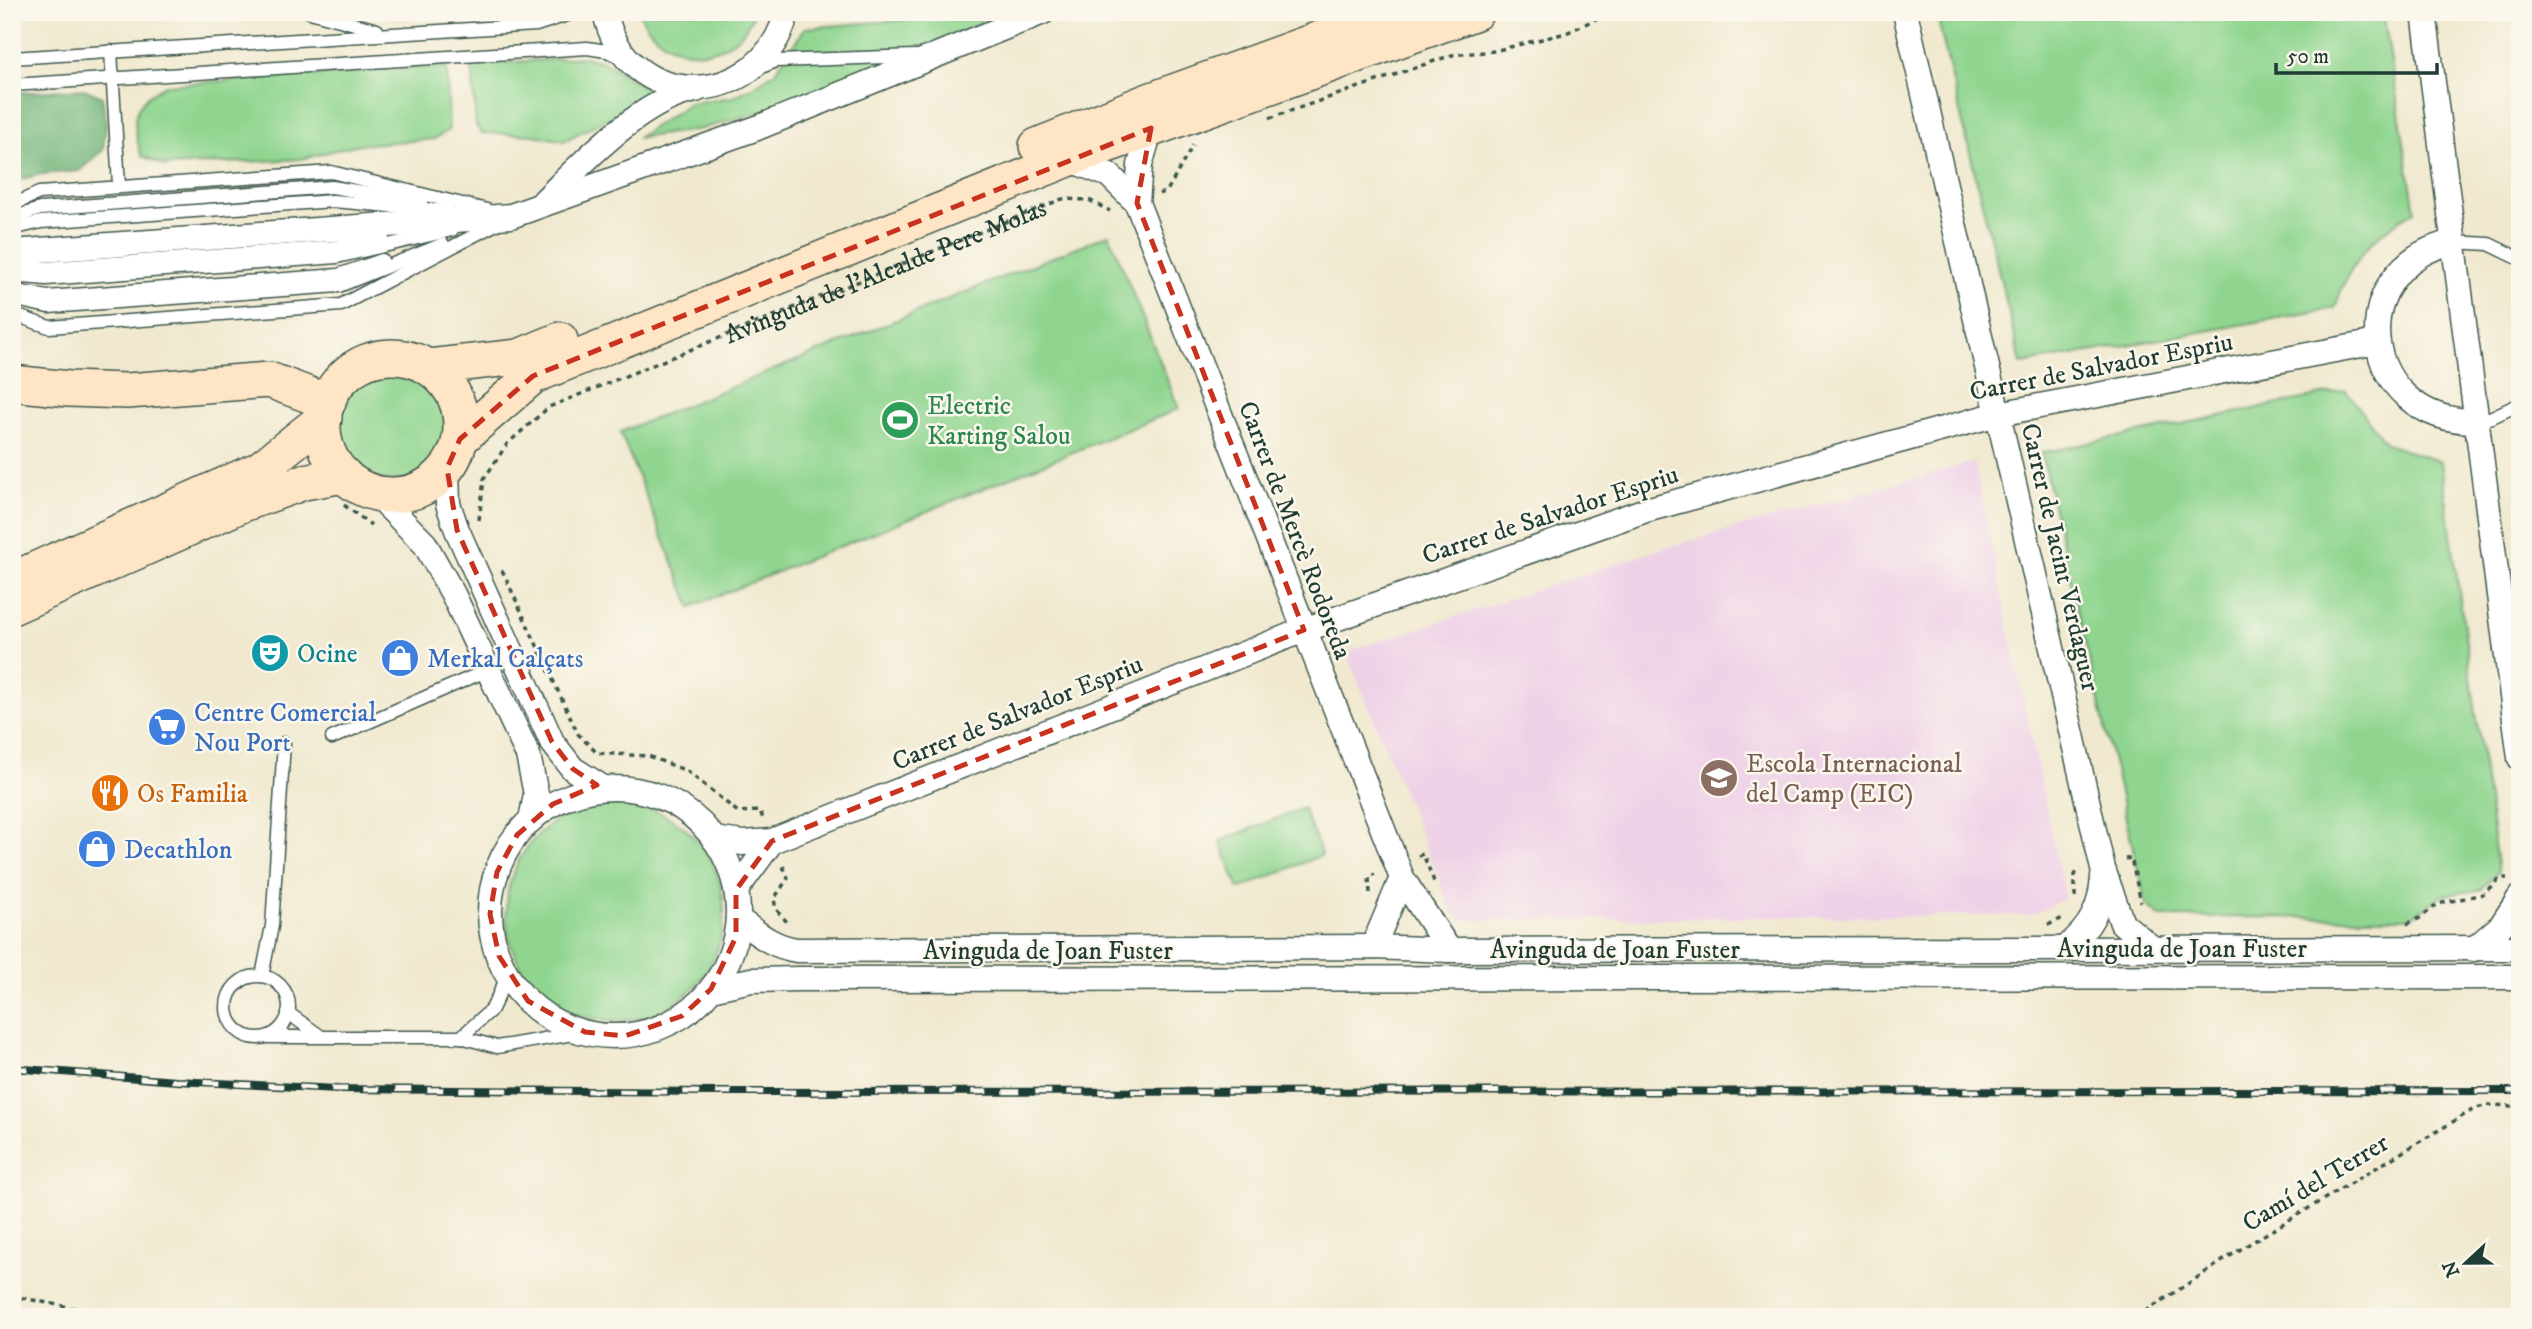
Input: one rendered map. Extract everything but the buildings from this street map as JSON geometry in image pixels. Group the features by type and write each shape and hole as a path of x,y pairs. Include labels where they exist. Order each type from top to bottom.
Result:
{"street":[{"path":"605,12 608,26 620,50 638,69 662,82 689,89 716,87"},
{"path":"538,206 605,141 676,95 716,87 743,76 766,58 782,33 787,12"},
{"path":"12,252 511,216 757,128 1043,12"},
{"path":"12,580 260,469 326,410 344,377 373,360 395,357 428,367 519,357 1146,102 1394,12"},
{"name":"Avinguda de l'Alcalde Pere Molas","path":"454,453 533,376 1068,159 1476,12"},
{"name":"Carrer de Jacint Verdaguer","path":"1905,12 2103,869 2122,923 2152,948"},
{"path":"2424,12 2520,758"},
{"name":"Carrer de Mercè Rodoreda","path":"1137,203 1140,165 1151,128"},
{"name":"Carrer de Mercè Rodoreda","path":"1068,159 1109,175 1137,203 1402,878 1449,950"},
{"path":"2453,242 2417,256 2390,283 2378,312 2377,342 2388,375 2411,402 2442,418 2476,421"},
{"name":"Carrer de Salvador Espriu","path":"714,839 743,843 772,841 1304,630 1646,510 1998,414 2377,342"},
{"path":"428,367 446,383 457,404 449,504 457,530 552,742 573,769 603,788"},
{"path":"12,383 127,391 269,380 326,410"},
{"path":"326,410 326,443 339,487"},
{"path":"12,607 243,504 304,482 395,495 415,492 433,482 454,453"},
{"path":"375,493 425,544 453,594 534,776 536,794 531,820"},
{"path":"603,788 639,790 665,799 689,813 714,839 732,872 736,890 738,919 730,956 711,989 682,1016 645,1032 625,1036 585,1032 546,1014 528,1001 508,975 493,935 492,893 505,853 531,820 553,804 577,793 603,788"},
{"path":"736,890 772,841"},
{"name":"Carrer de Jacint Verdaguer","path":"2067,947 2084,933 2095,915 2102,895 2103,869"},
{"path":"1373,947 1402,878"},
{"path":"2474,949 2501,926 2517,897"},
{"name":"Avinguda de Joan Fuster","path":"738,919 769,942 781,948 797,950 1373,947 1449,950 2520,948"},
{"path":"2274,977 2369,964 2499,963 2520,957"},
{"name":"Avinguda de Joan Fuster","path":"711,989 751,980 799,979 2520,977"}],"lane":[{"path":"310,12 387,33"},
{"path":"12,58 536,25 576,12"},
{"path":"12,85 587,48 614,53 638,69"},
{"path":"111,51 119,186"},
{"path":"743,76 776,61 891,58 946,51"},
{"path":"12,205 39,193 331,172 511,216"},
{"path":"12,218 40,209 332,187 511,216"},
{"path":"12,229 41,222 333,201 511,216"},
{"path":"12,244 334,218 511,216"},
{"path":"12,268 59,268 336,247 511,216"},
{"path":"12,276 46,279 337,257 511,216"},
{"path":"12,290 47,296 338,275 511,216"},
{"path":"12,299 48,307 339,286 511,216"},
{"path":"12,314 49,327 341,305 511,216"},
{"path":"2453,242 2489,244 2520,259"},
{"path":"2476,421 2520,404"},
{"path":"332,738 488,670"},
{"path":"262,976 272,926 284,743"},
{"path":"460,1037 492,1009 508,975"},
{"path":"269,1037 278,1031 289,1013 289,1003 280,985 262,976 242,980 228,996 226,1007 233,1027 251,1038 319,1035 460,1037 497,1047 585,1032"},
{"path":"289,1013 319,1035"}],"path":[{"path":"1257,123 1452,55 1494,51 1566,33 1611,12"},
{"name":"Avinguda de l'Alcalde Pere Molas","path":"480,520 484,479 507,444 549,407 1062,199 1088,200 1115,213 1167,191 1192,145 1205,141"},
{"path":"339,487 377,529"},
{"path":"497,558 578,734 597,753 648,757 687,771 738,813 760,811"},
{"name":"Avinguda de Joan Fuster","path":"2131,858 2142,909"},
{"path":"2400,925 2420,918 2448,900 2483,894 2500,878 2517,897"},
{"name":"Camí del Terrer","path":"2137,1317 2244,1247 2476,1108 2489,1105 2515,1106 2520,1112"},
{"path":"12,1296 120,1317"}],"highlighted area":[{"path":"1151,128 1137,203 1304,630 772,841 736,890 736,937 711,989 682,1016 625,1036 585,1032 528,1001 499,956 490,914 497,872 517,835 553,804 597,785 573,769 552,742 457,530 447,468 460,439 533,376"}],"shaded area":[{"name":"Escola Internacional del Camp (EIC)","path":"1974,462 2065,898 2033,915 1464,920 1457,916 1451,909 1349,659 1352,650 1658,550"}],"green space":[{"path":"639,12 754,12 744,30 731,43 715,50 697,52 680,50 663,42 649,29"},
{"path":"1936,12 2383,12 2415,211 2387,229 2364,251 2347,277 2335,308 2021,364"},
{"path":"977,14 981,24 774,108 701,129 637,138 690,103 733,97 774,73 805,28"},
{"path":"583,57 604,62 655,94 564,141 534,135 481,133 476,125 472,65"},
{"path":"447,66 449,130 434,139 355,145 302,159 165,166 142,156 138,144 136,114 146,98 166,85"},
{"path":"84,89 102,97 106,124 103,150 79,171 41,174 12,182 12,93"},
{"name":"Electric Karting Salou","path":"1109,234 1179,409 691,607 620,432"},
{"path":"393,373 414,377 431,389 443,406 447,427 443,448 431,465 414,477 393,481 372,477 355,465 343,448 339,427 343,406 355,389 372,377"},
{"path":"2346,390 2386,444 2441,462 2498,872 2480,890 2443,895 2409,918 2160,917 2146,904 2041,453"},
{"path":"626,803 657,811 676,821 692,835 706,851 716,870 724,912 716,954 706,973 692,989 676,1003 647,1017 604,1021 583,1017 554,1003 524,973 510,944 506,901 510,880 524,851 554,821 583,807"},
{"path":"1303,808 1322,855 1239,889 1220,841"}],"railway":[{"path":"12,1068 176,1081 338,1089 713,1092 2520,1091"}],"place":[{"name":"Electric Karting Salou","path":"900,420"},
{"name":"Ocine","path":"270,653"},
{"name":"Merkal Calçats","path":"400,658"},
{"name":"Centre Comercial Nou Port","path":"167,727"},
{"name":"Escola Internacional del Camp (EIC)","path":"1719,778"},
{"name":"Os Familia","path":"110,793"},
{"name":"Decathlon","path":"97,849"}]}
